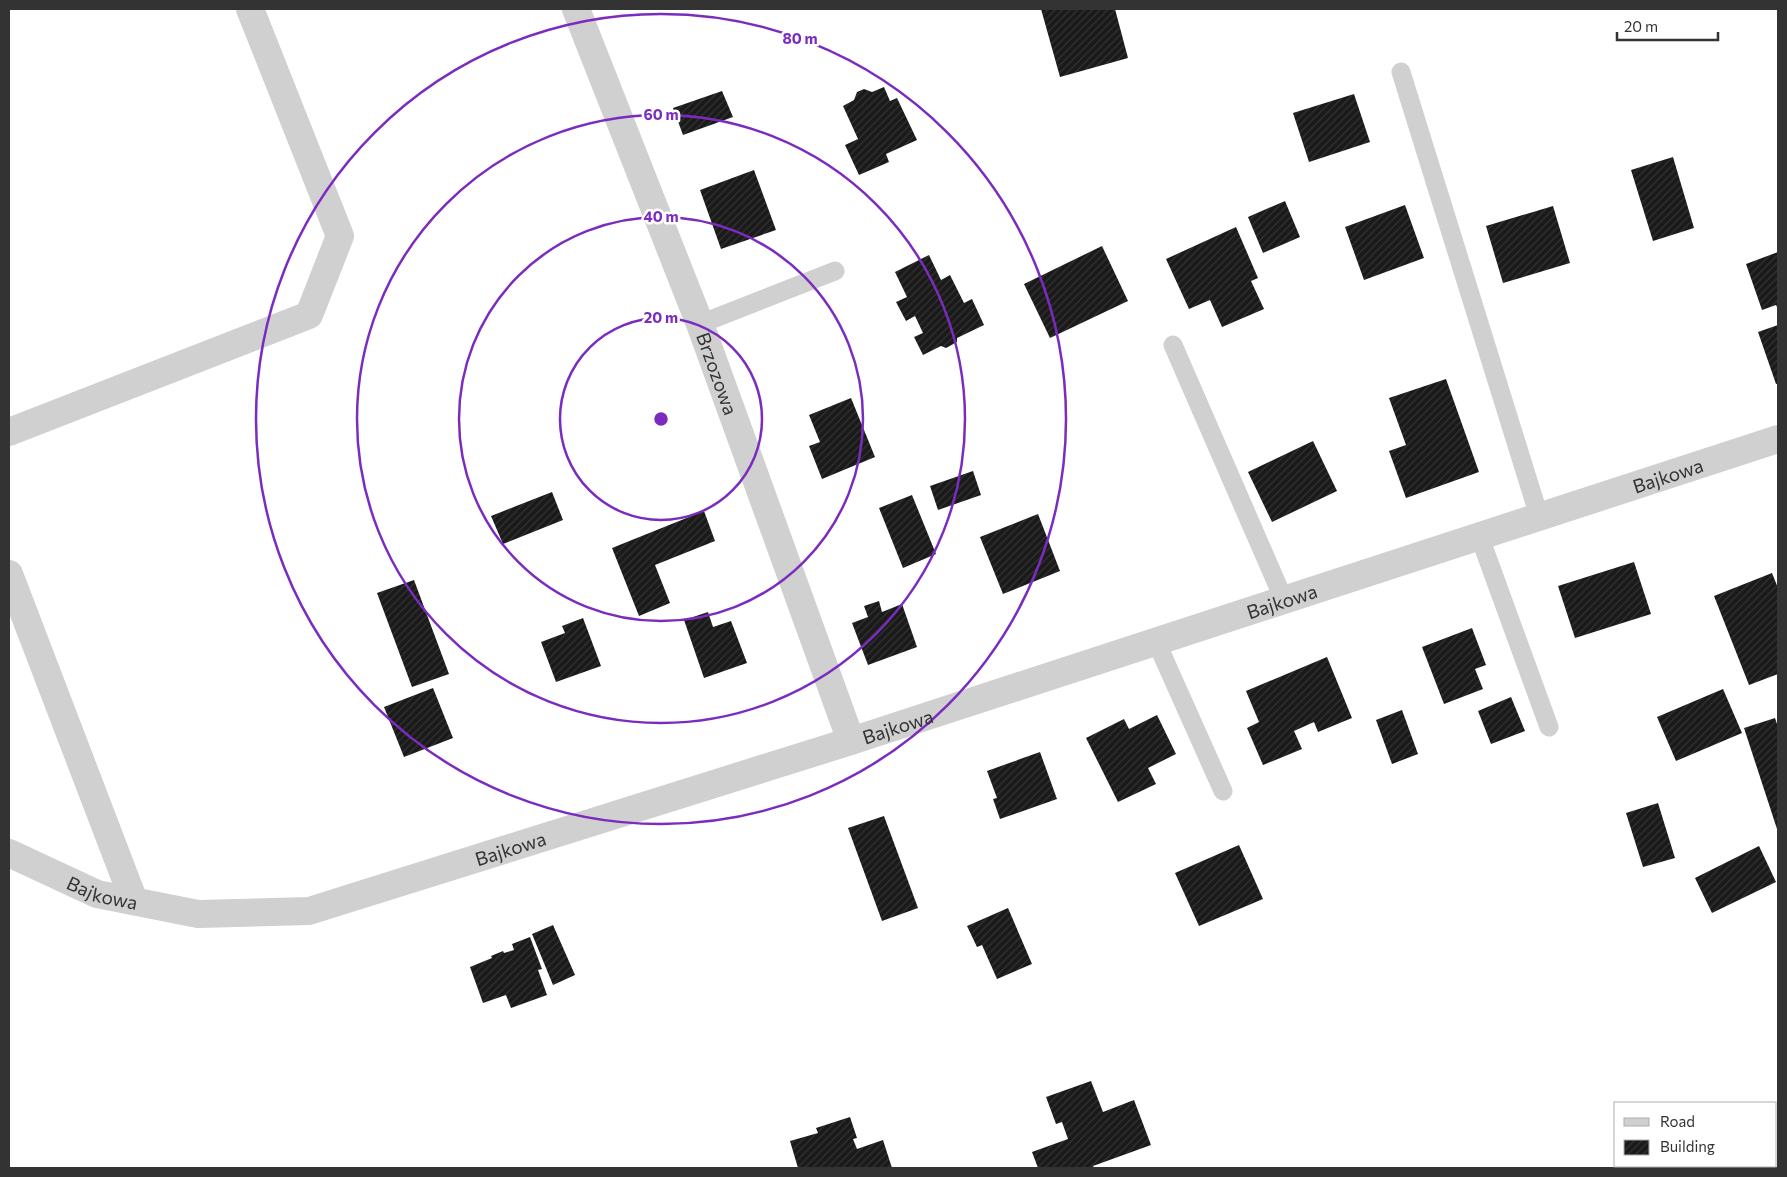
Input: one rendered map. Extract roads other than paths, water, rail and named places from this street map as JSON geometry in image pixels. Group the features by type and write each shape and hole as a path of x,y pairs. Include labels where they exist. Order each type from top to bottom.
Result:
{"street":[{"path":"9,432 309,316 340,236 250,9"},
{"name":"Brzozowa","path":"576,9 700,324 851,741"},
{"name":"Bajkowa","path":"9,853 97,894 198,914 309,911 851,741 1778,439"},
{"path":"9,574 134,901"}],"lane":[{"path":"1401,72 1539,516"},
{"path":"700,324 835,271"},
{"path":"1174,345 1284,600"},
{"path":"1479,536 1549,727"},
{"path":"1156,641 1223,791"}]}
